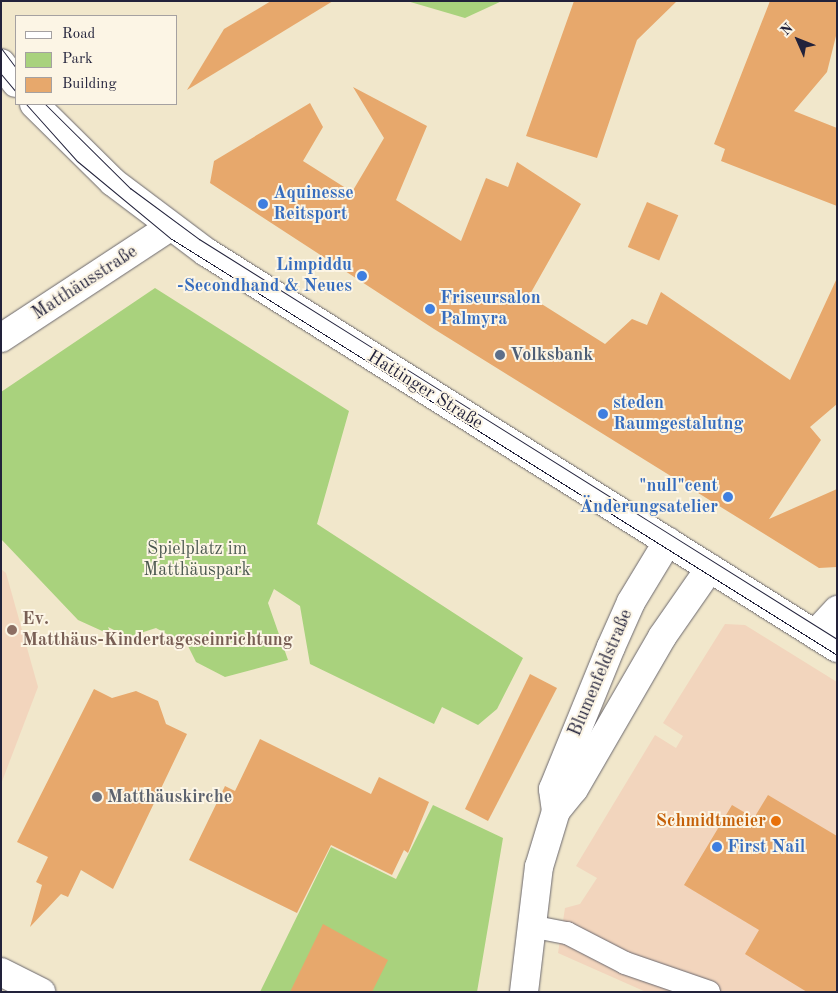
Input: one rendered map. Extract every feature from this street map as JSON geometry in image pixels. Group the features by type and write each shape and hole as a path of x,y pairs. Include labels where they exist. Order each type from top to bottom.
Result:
{"street":[{"path":"1,63 15,82"},
{"name":"Hattinger Straße","path":"35,105 90,162 170,227 826,641"},
{"name":"Matthäusstraße","path":"1,338 170,227"},
{"name":"Blumenfeldstraße","path":"556,811 553,789 611,647 631,602 668,541"},
{"name":"Blumenfeldstraße","path":"524,992 530,926 544,841 556,811 710,568"},
{"path":"826,641 837,610"},
{"path":"1,972 41,992"}],"lane":[{"path":"530,926 567,933 652,983 709,992"}],"shaded area":[{"name":"Ev. Matthäus-Kindertageseinrichtung","path":"1,569 6,573 38,687 1,784"},
{"path":"725,624 745,625 837,682 837,992 646,992 558,953 565,908 580,904 597,878 576,866 655,735 676,748 683,736 663,723"}],"green space":[{"path":"407,1 502,1 465,18"},
{"name":"Spielplatz im Matthäuspark","path":"155,288 349,411 317,524 523,658 497,709 478,725 442,707 434,724 310,664 300,606 274,589 268,603 288,660 225,677 196,662 188,646 156,628 128,637 108,627 111,635 78,620 1,539 1,392"},
{"path":"433,805 503,838 477,992 260,992 331,847 396,879"}],"building":[{"path":"271,1 333,1 187,90 224,29"},
{"path":"574,1 677,1 637,40 597,158 526,136"},
{"path":"770,1 837,1 837,32 827,72 794,111 837,128 837,206 721,161 725,149 714,144"},
{"path":"353,87 427,126 396,200 461,241 486,178 508,187 517,162 581,204 529,296 605,344 632,319 647,325 661,292 790,380 837,278 837,404 810,427 821,440 769,519 837,489 837,567 819,568 434,329 210,183 214,161 310,103 323,127 303,161 352,192 384,138"},
{"path":"647,202 678,215 659,260 628,247"},
{"path":"530,674 557,688 488,821 465,809"},
{"name":"Matthäuskirche","path":"94,689 112,698 136,691 158,701 166,724 187,734 113,889 81,870 68,897 61,894 30,927 42,885 36,882 48,857 17,842"},
{"path":"260,739 371,794 379,777 429,802 408,853 404,850 392,875 331,845 297,913 189,860 225,786 235,791"},
{"path":"768,795 837,836 837,992 807,992 745,954 759,930 684,885 732,805 754,818"},
{"path":"323,924 388,960 372,992 290,992"}],"tram line":[{"path":"1,48 15,67"},
{"path":"1,74 15,91"},
{"path":"27,105 77,161 170,238 837,655"},
{"path":"46,105 130,188 199,239 837,639"}],"place":[{"name":"Aquinesse Reitsport","path":"263,204"},
{"name":"Limpiddu -Secondhand & Neues","path":"362,276"},
{"name":"Friseursalon Palmyra","path":"430,309"},
{"name":"Volksbank","path":"500,355"},
{"name":"steden Raumgestalutng","path":"603,414"},
{"name":"\"null\"cent Änderungsatelier","path":"728,497"},
{"name":"Ev. Matthäus-Kindertageseinrichtung","path":"12,630"},
{"name":"Matthäuskirche","path":"97,797"},
{"name":"Schmidtmeier","path":"776,821"},
{"name":"First Nail","path":"717,847"}]}
